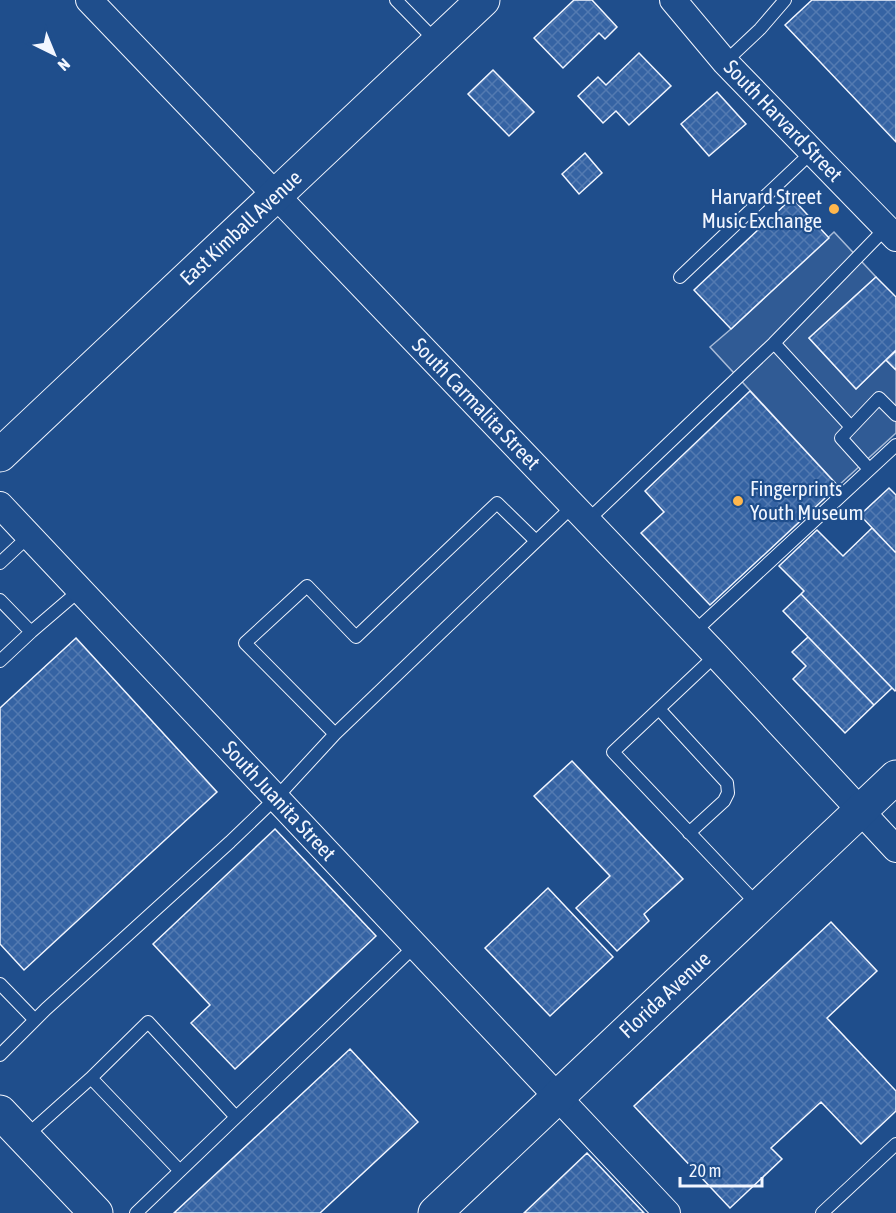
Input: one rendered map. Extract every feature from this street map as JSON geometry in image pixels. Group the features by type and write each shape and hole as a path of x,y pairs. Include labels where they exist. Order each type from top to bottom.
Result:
{"street":[{"name":"South Carmalita Street","path":"89,0 717,655 896,849"},
{"name":"East Kimball Avenue","path":"0,455 483,0"},
{"name":"South Harvard Street","path":"674,0 725,62 891,233"},
{"name":"South Juanita Street","path":"0,505 667,1213"},
{"name":"Florida Avenue","path":"435,1213 896,777"},
{"path":"0,1112 96,1213"}],"lane":[{"path":"396,0 438,43"},
{"path":"725,62 760,29 785,0"},
{"path":"680,277 813,152"},
{"path":"0,1055 45,1009 276,798 335,734 536,541 580,513 774,343 891,233"},
{"path":"774,343 851,427"},
{"path":"869,469 841,438 879,398 896,415"},
{"path":"694,632 896,445"},
{"path":"335,734 245,643 307,585 356,637 497,502 536,541"},
{"path":"0,563 29,536"},
{"path":"0,661 80,590"},
{"path":"0,600 31,632"},
{"path":"717,655 613,752 759,906"},
{"path":"659,709 727,783 728,793 724,801 689,833"},
{"path":"136,1213 415,946"},
{"path":"0,984 35,1020"},
{"path":"24,1137 91,1078 148,1022 236,1117"},
{"path":"91,1078 180,1172"},
{"path":"822,1213 896,1144"}],"shaded area":[{"path":"834,232 876,277 809,338 856,389 886,360 896,370 896,433 838,486 710,347"}],"building":[{"path":"574,0 592,0 617,27 605,39 599,33 563,68 534,38"},
{"path":"812,0 896,0 896,142 785,25"},
{"path":"639,53 671,86 629,125 616,111 603,123 578,96 598,77 606,85"},
{"path":"493,70 534,112 509,136 468,94"},
{"path":"717,92 746,124 709,156 681,124"},
{"path":"585,153 602,173 579,194 562,174"},
{"path":"792,198 829,238 731,329 694,290"},
{"path":"876,277 896,297 896,350 856,389 809,338"},
{"path":"896,351 896,370 886,360"},
{"name":"Fingerprints Youth Museum","path":"750,391 838,486 710,605 641,533 664,512 645,491"},
{"path":"889,488 896,495 896,553 860,515"},
{"path":"872,528 896,553 895,691 801,594 804,591 779,566 817,530 843,556"},
{"path":"801,594 892,688 874,705 783,611"},
{"path":"808,637 874,705 845,733 793,679 806,666 792,652"},
{"path":"76,638 217,792 24,970 0,944 0,708"},
{"path":"572,761 683,879 644,914 649,921 617,951 576,908 610,876 534,796"},
{"path":"275,829 376,936 235,1069 191,1023 210,1005 153,944"},
{"path":"548,888 613,957 550,1016 485,948"},
{"path":"831,922 877,971 827,1018 896,1091 896,1111 861,1144 821,1102 771,1148 782,1159 730,1208 634,1106"},
{"path":"350,1049 418,1122 320,1213 174,1213"},
{"path":"587,1153 644,1213 524,1213"}],"place":[{"name":"Harvard Street Music Exchange","path":"834,209"},
{"name":"Fingerprints Youth Museum","path":"738,501"}]}
